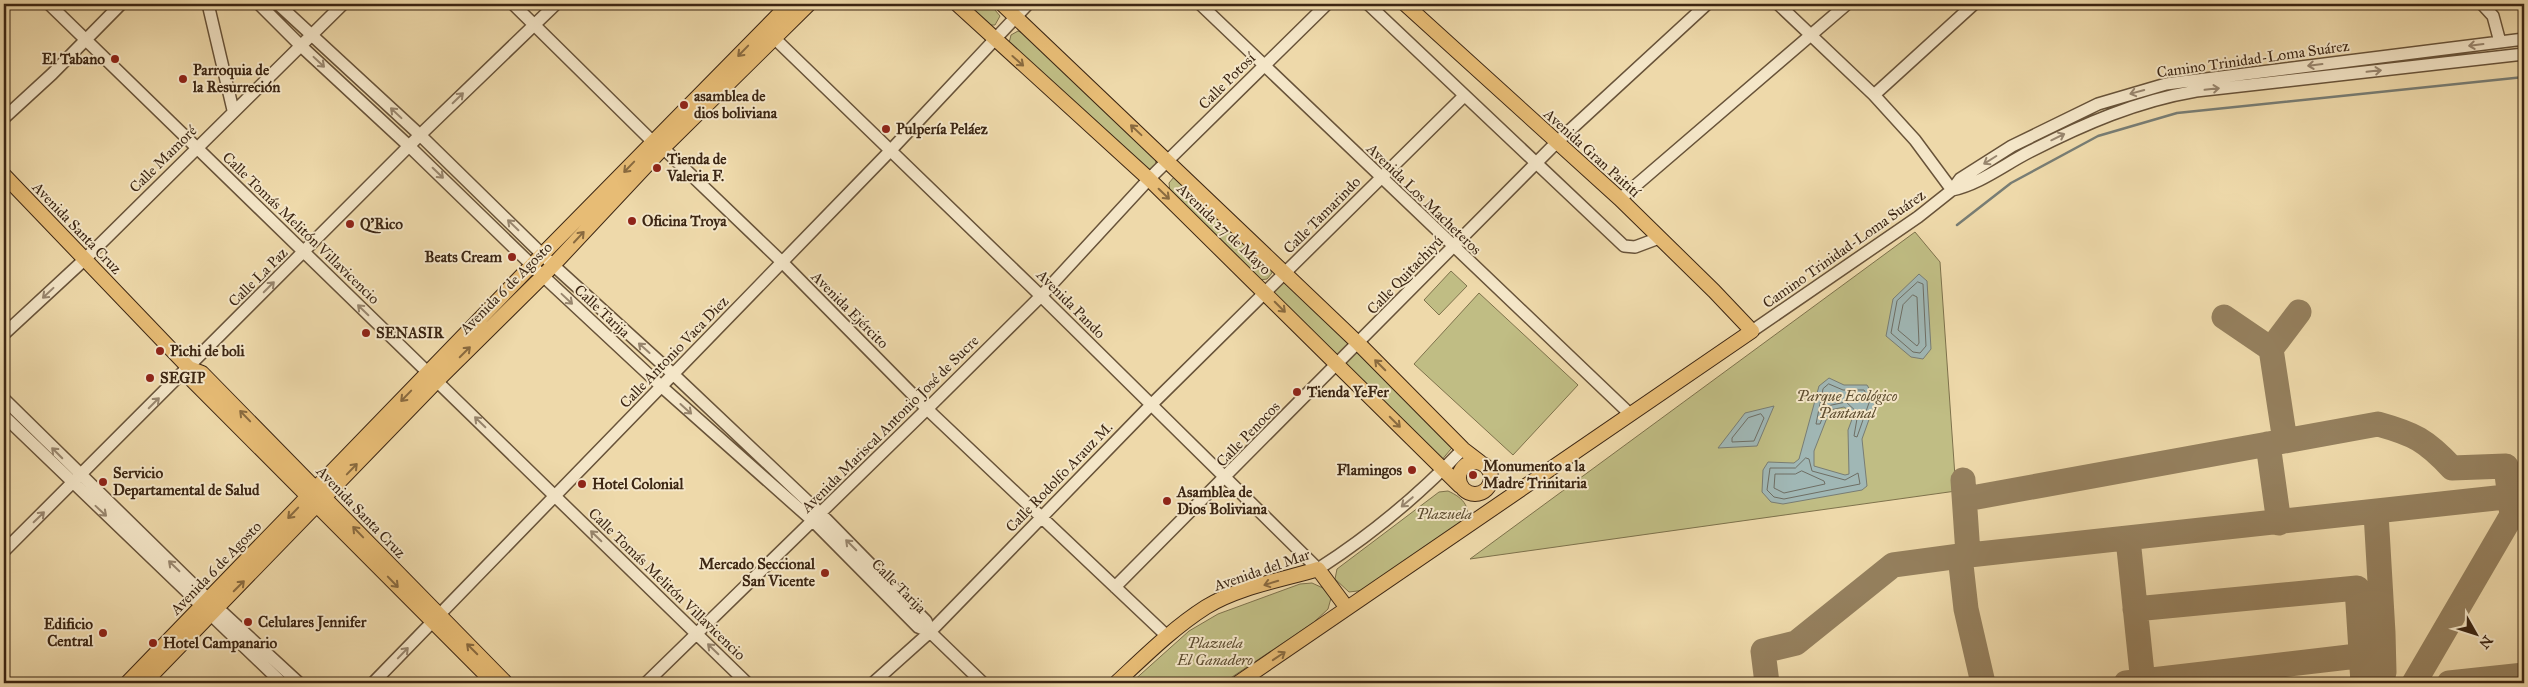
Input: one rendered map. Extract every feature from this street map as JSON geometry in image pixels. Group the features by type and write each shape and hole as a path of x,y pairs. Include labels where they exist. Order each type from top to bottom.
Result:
{"main road":[{"name":"Avenida 6 de Agosto","path":"769,34 789,4"},
{"name":"Avenida 6 de Agosto","path":"433,377 542,276 548,260 658,145 769,34 809,4"},
{"name":"Avenida 27 de Mayo","path":"957,4 994,40 1149,179 1460,486"},
{"name":"Avenida 27 de Mayo","path":"1002,4 1168,160 1359,344 1463,449 1480,462"},
{"name":"Avenida Gran Paitití","path":"1405,4 1556,143 1620,199 1752,331"},
{"name":"Avenida Santa Cruz","path":"4,175 190,368 202,373 317,498 436,619 494,683"},
{"name":"Avenida 6 de Agosto","path":"127,683 210,607 317,498 433,377 533,264 548,260"},
{"path":"1238,683 1752,331"},
{"path":"1487,488 1474,494 1460,486 1459,475 1464,465 1475,461 1480,462 1491,473 1487,488 1498,504"},
{"name":"Avenida Pando","path":"1318,569 1347,608"},
{"name":"Avenida del Mar","path":"1116,683 1167,636 1207,606 1240,592 1318,569"},
{"name":"Avenida 6 de Agosto","path":"144,683 210,607"},
{"name":"Avenida Santa Cruz","path":"436,619 506,683"}],"street":[{"name":"Calle Tomás Melitón Villavicencio","path":"49,4 747,683"},
{"path":"4,118 120,4"},
{"path":"208,4 233,110"},
{"name":"Calle Tarija","path":"259,4 301,46 410,146 533,264 542,276 662,387 817,518"},
{"name":"Calle Tarija","path":"278,4 420,135 548,260 673,374 817,518 926,621 930,632 983,683"},
{"name":"Calle Mamoré","path":"4,334 84,260 233,110 343,4"},
{"name":"Avenida Ejército","path":"513,4 782,262 927,409 1167,636"},
{"name":"Calle La Paz","path":"4,551 190,368 420,135 556,4"},
{"name":"Calle Antonio Vaca Diez","path":"373,683 891,150 1028,4"},
{"name":"Avenida Los Macheteros","path":"1200,4 1630,414"},
{"name":"Calle Potosí","path":"1149,179 1328,4"},
{"path":"1368,4 1624,246 1636,247 1659,238"},
{"name":"Calle Quitachiyú","path":"1337,364 1359,344 1556,143 1707,4"},
{"path":"1778,4 1874,95 1915,140 1952,190"},
{"path":"1620,199 1847,4"},
{"path":"1874,95 1974,4"},
{"path":"2482,4 2493,16 2500,42"},
{"name":"Avenida Pando","path":"769,34 891,150 1318,569"},
{"name":"Camino Trinidad-Loma Suárez","path":"1752,331 1826,282 1952,190 1960,179 2012,146 2098,104 2166,84 2524,39"},
{"name":"Camino Trinidad-Loma Suárez","path":"1952,190 1966,187 2009,162 2093,120 2155,99 2196,90 2524,54"},
{"name":"Calle Tamarindo","path":"1265,292 1464,96"},
{"name":"Avenida Mariscal Antonio José de Sucre","path":"646,683 817,518 1040,296 1149,179"},
{"name":"Calle Rodolfo Arauz M.","path":"873,683 930,632 1040,517 1265,292"},
{"name":"Calle Penocos","path":"1115,588 1337,364"},
{"path":"4,399 76,480"},
{"path":"4,416 76,480 210,607 299,683"},
{"name":"Avenida del Mar","path":"1318,569 1358,543 1443,470 1463,449"},
{"path":"210,607 282,683"}],"green space":[{"path":"966,4 990,4 1000,16 995,25 989,25"},
{"path":"1018,31 1025,34 1156,159 1155,168 1147,172 1009,43 1011,35"},
{"path":"1174,177 1272,267 1272,273 1267,279 1259,280 1170,192 1169,183"},
{"name":"Parque Ecológico Pantanal","path":"1915,232 1940,262 1956,491 1470,559"},
{"path":"1451,271 1467,286 1439,315 1424,300"},
{"path":"1285,278 1353,343 1336,359 1271,293"},
{"path":"1479,293 1578,385 1513,455 1414,364"},
{"path":"1359,350 1456,443 1440,462 1342,364"},
{"name":"Plazuela","path":"1448,491 1465,504 1468,514 1465,525 1366,590 1349,592 1335,579 1337,569 1439,492"},
{"name":"Plazuela El Ganadero","path":"1312,583 1323,588 1331,598 1328,609 1313,623 1223,683 1131,683 1189,631 1218,614 1300,584"}],"water":[{"path":"1919,274 1927,281 1931,349 1923,359 1911,357 1886,336 1893,299"},
{"path":"1829,378 1844,385 1867,385 1876,400 1862,439 1867,486 1862,490 1783,504 1771,502 1762,492 1763,470 1768,462 1794,463 1799,459 1819,386","holes":["1844,407 1854,414 1848,430 1849,474 1845,475 1814,466 1814,451 1830,410"]},
{"path":"1774,406 1757,446 1718,448 1745,413"}],"waterway":[{"path":"1957,225 2011,183 2098,136 2177,113 2524,77"}],"taxiway":[{"path":"2285,441 2271,349 2299,312"},
{"path":"2224,317 2271,349"},
{"path":"1966,499 2378,424 2419,439 2435,451 2452,468 2506,466 2512,515 2414,683"},
{"path":"2268,444 2279,523"},
{"path":"1963,480 1968,554"},
{"path":"1983,683 1966,609 1960,556 2524,495"},
{"path":"2376,513 2383,633 2384,672 2381,683"},
{"path":"2128,539 2143,683"},
{"path":"1767,683 1763,651 1796,643 1893,565 1960,556"},
{"path":"2135,609 2357,588 2363,683"},
{"path":"2126,683 2383,653"},
{"path":"2449,683 2524,675"}],"place":[{"name":"El Tabano","path":"115,59"},
{"name":"Parroquia de la Resurreción","path":"183,79"},
{"name":"asamblea de dios boliviana","path":"684,105"},
{"name":"Pulpería Peláez","path":"886,129"},
{"name":"Tienda de Valeria F.","path":"657,168"},
{"name":"Oficina Troya","path":"632,221"},
{"name":"Q'Rico","path":"350,224"},
{"name":"Beats Cream","path":"512,257"},
{"name":"SENASIR","path":"366,333"},
{"name":"Pichi de boli","path":"160,351"},
{"name":"SEGIP","path":"150,378"},
{"name":"Tienda YeFer","path":"1297,392"},
{"name":"Flamingos","path":"1412,470"},
{"name":"Monumento a la Madre Trinitaria","path":"1473,475"},
{"name":"Servicio Departamental de Salud","path":"103,482"},
{"name":"Hotel Colonial","path":"582,484"},
{"name":"Asamblea de Dios Boliviana","path":"1167,501"},
{"name":"Mercado Seccional San Vicente","path":"825,573"},
{"name":"Celulares Jennifer","path":"248,622"},
{"name":"Edificio Central","path":"103,633"},
{"name":"Hotel Campanario","path":"153,643"}]}
